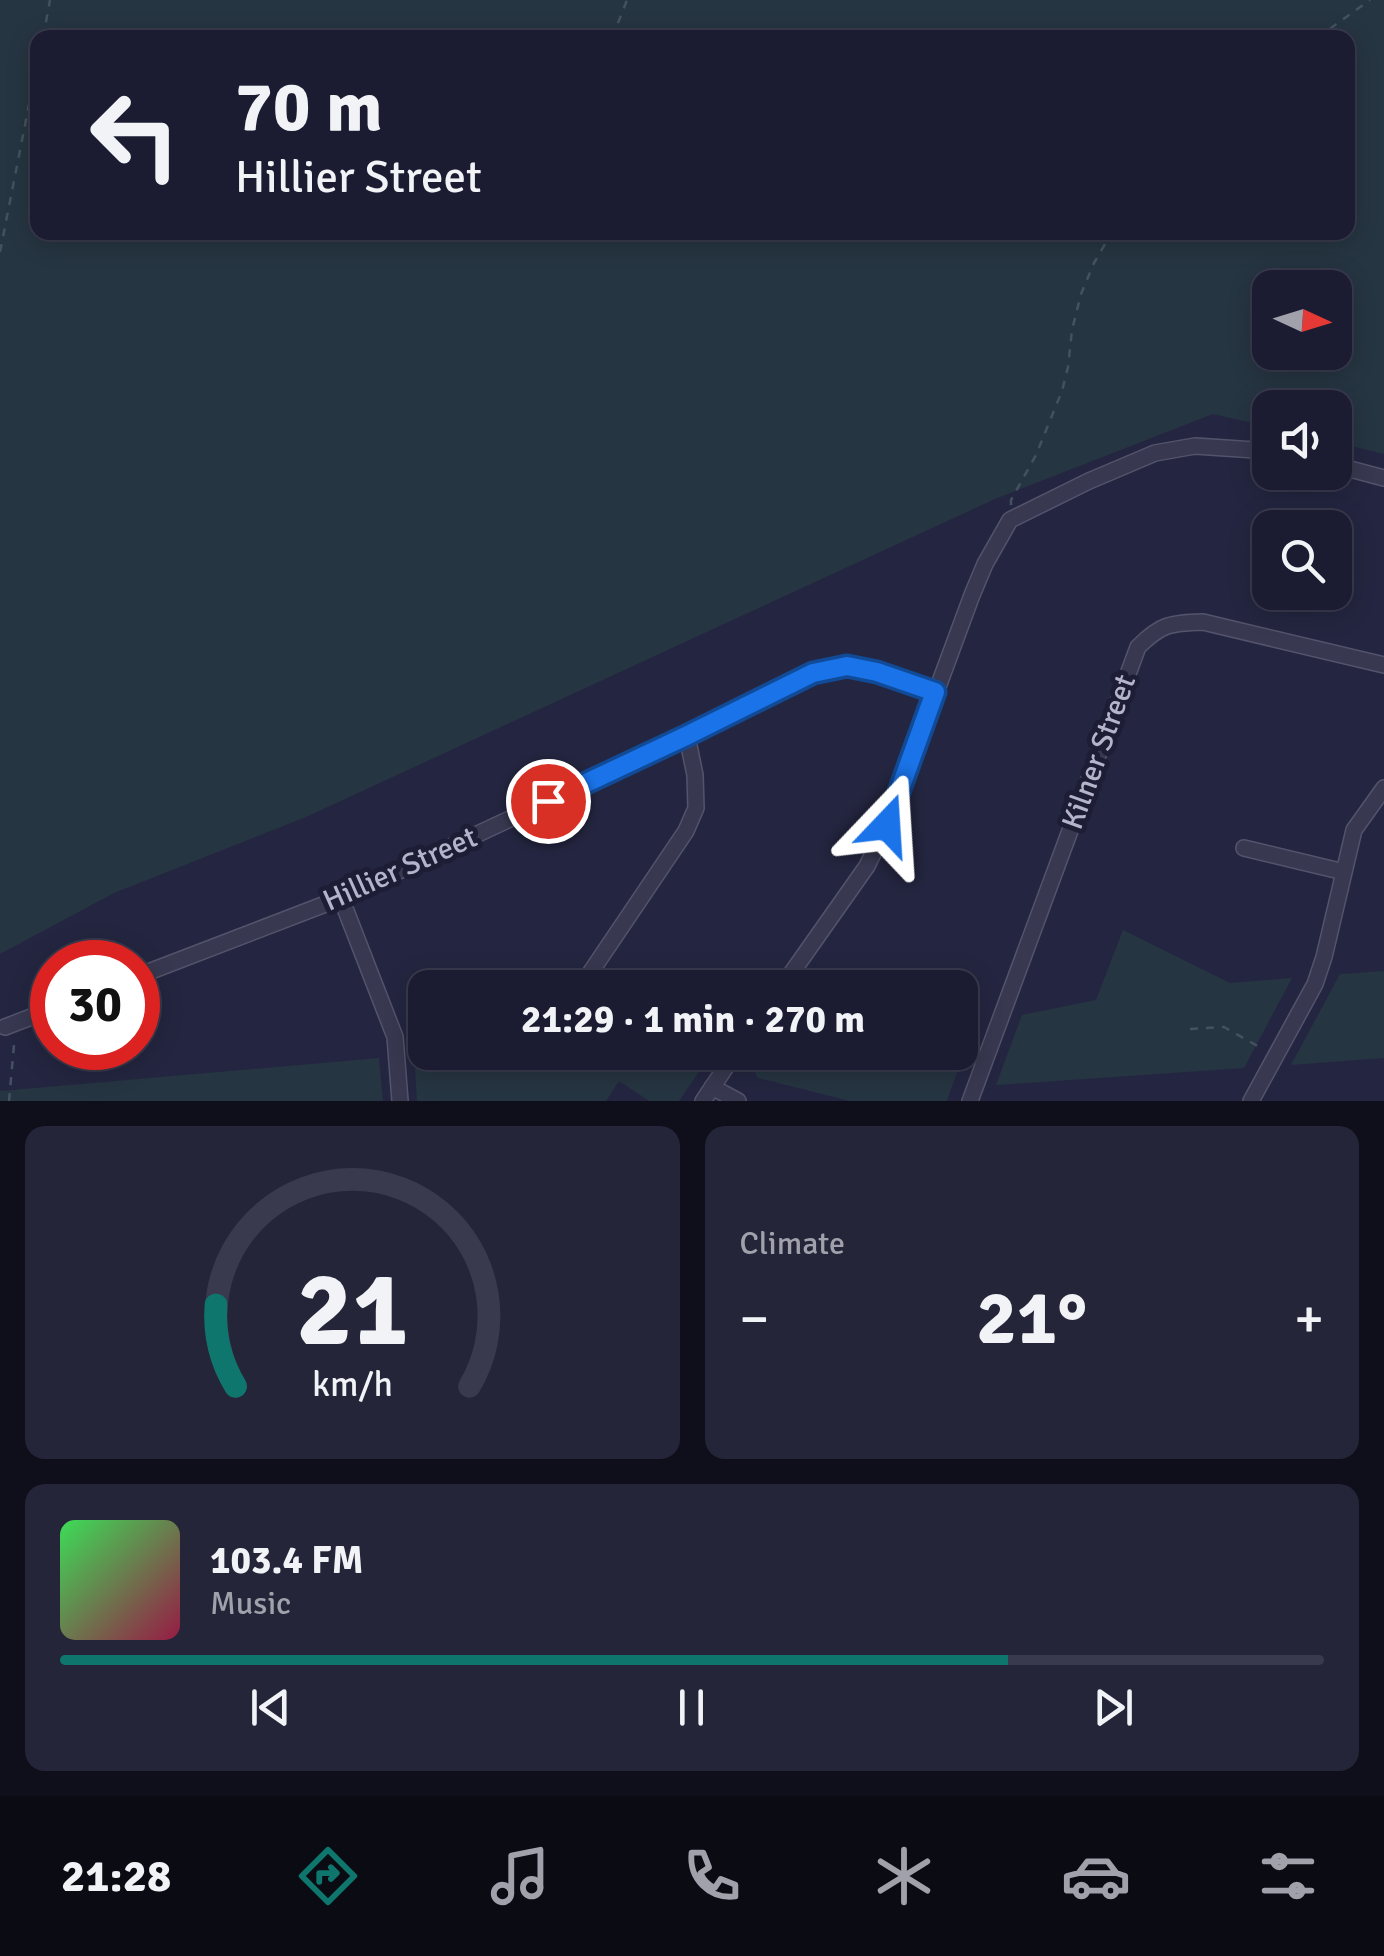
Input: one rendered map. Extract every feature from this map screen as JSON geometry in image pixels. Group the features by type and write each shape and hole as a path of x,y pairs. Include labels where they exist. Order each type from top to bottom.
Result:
{"street":[{"path":"794,970 866,866 887,825 984,564 1010,520 1088,481 1155,454 1195,446 1252,450"},
{"path":"1352,470 1384,478"},
{"name":"Kilner Street","path":"970,1101 1138,647 1156,629 1203,622 1384,665"},
{"name":"Hillier Street","path":"160,968 342,898 813,673 847,666 935,692"},
{"path":"592,970 686,831 696,808 695,775 686,736"},
{"path":"1251,1101 1315,984 1354,830 1384,788"},
{"path":"1244,848 1344,872"},
{"path":"342,898 395,1037 400,1101"},
{"path":"4,1027 30,1017"},
{"path":"724,1070 708,1094 738,1101"}],"path":[{"path":"44,30 50,0"},
{"path":"615,30 627,0"},
{"path":"1328,30 1370,0"},
{"path":"0,252 30,100"},
{"path":"1010,520 1011,500 1036,455 1062,390 1081,294 1107,240"},
{"path":"4,1027 14,1045 9,1101"},
{"path":"1190,1030 1224,1027 1276,1055"}],"shaded area":[{"path":"0,0 1384,0 1384,454 1352,446 1352,390 1252,390 1252,423 1213,414 995,499 306,817 114,893 0,954"},
{"path":"1123,930 1230,983 1292,978 1244,1068 996,1085 1022,1015 1096,1000"},
{"path":"1384,971 1384,1058 1291,1065 1340,974"},
{"path":"379,1058 383,1101 0,1101 0,1091"},
{"path":"415,1070 700,1070 679,1101 649,1101 619,1081 606,1101 417,1101"},
{"path":"958,1070 947,1101 850,1101 758,1078 755,1072"}],"route":[{"path":"548,801 813,673 847,666 935,692 887,825"}]}
